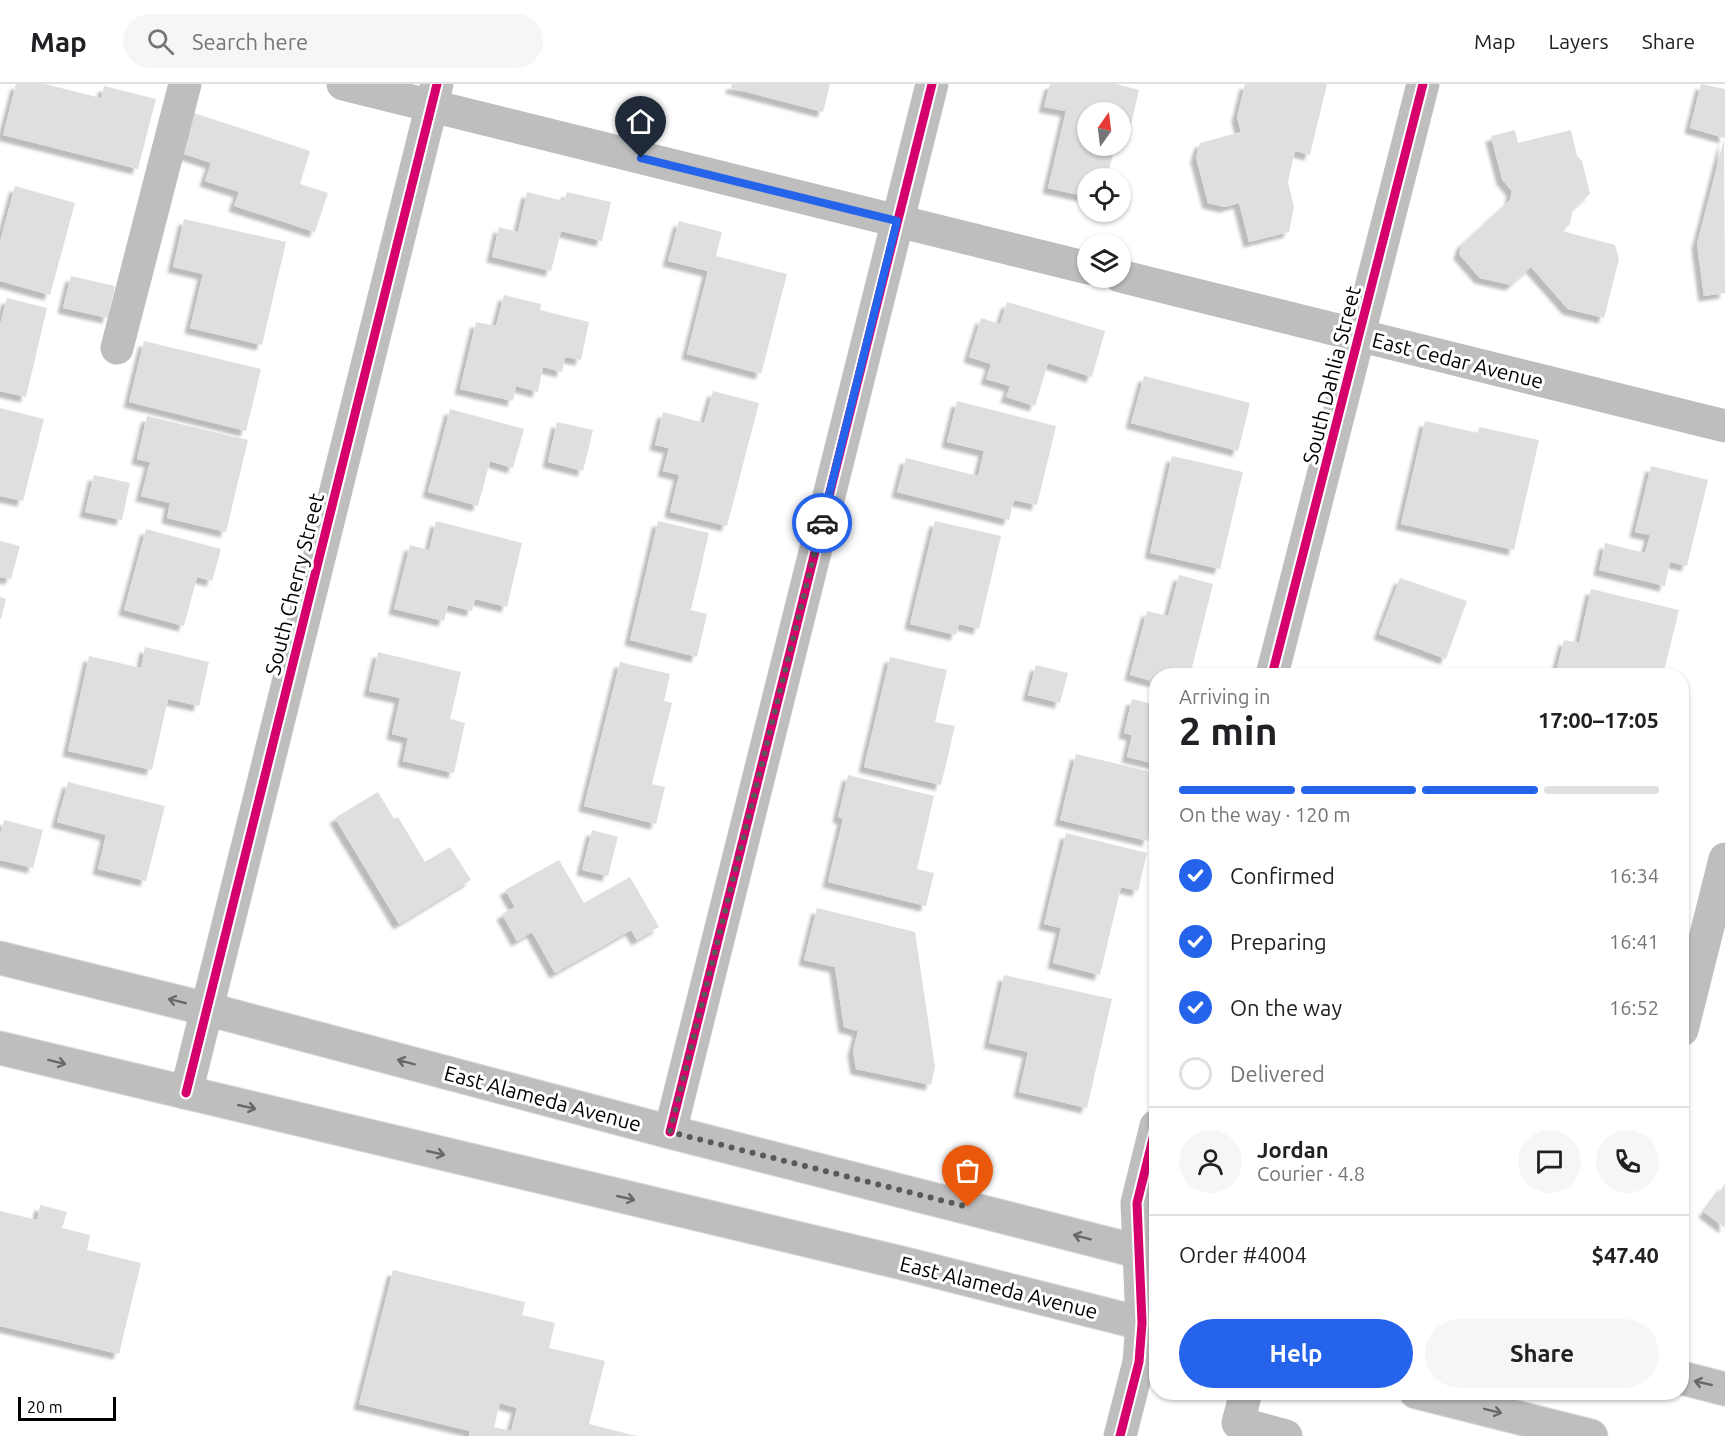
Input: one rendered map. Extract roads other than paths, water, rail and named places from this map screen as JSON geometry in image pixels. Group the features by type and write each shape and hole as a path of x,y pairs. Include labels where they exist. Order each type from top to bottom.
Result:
{"street":[{"path":"117,348 185,84"},
{"path":"343,84 434,95 897,221 1077,265"},
{"path":"670,1132 932,84"},
{"name":"South Dahlia Street","path":"1274,668 1423,84"},
{"name":"South Cherry Street","path":"186,1093 434,95"},
{"name":"East Cedar Avenue","path":"1131,279 1725,426"},
{"path":"1689,1002 1725,859"},
{"name":"East Alameda Avenue","path":"0,958 207,1009 670,1132 1148,1254"},
{"name":"East Alameda Avenue","path":"0,1048 869,1255 1149,1325"},
{"path":"1120,1436 1149,1325 1148,1254 1137,1203 1149,1154"},
{"path":"1689,1380 1725,1389"},
{"path":"1244,1400 1238,1423 1286,1436"},
{"path":"1448,1400 1591,1436"}]}
